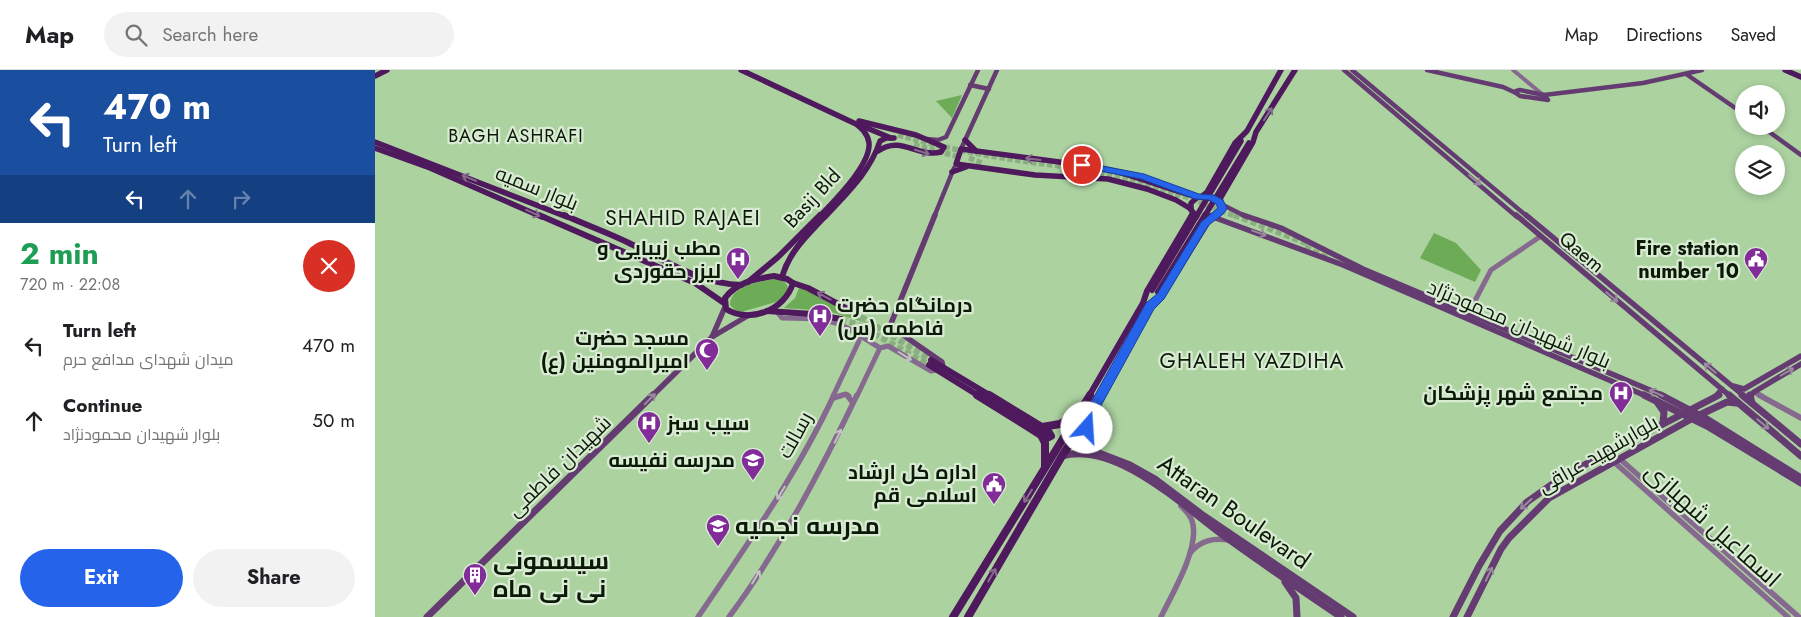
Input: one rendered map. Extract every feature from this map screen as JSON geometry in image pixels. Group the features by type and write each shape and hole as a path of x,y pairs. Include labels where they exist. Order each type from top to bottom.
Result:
{"main road":[{"path":"375,75 382,70"},
{"path":"375,75 387,70"},
{"path":"741,70 764,78"},
{"path":"749,70 857,122 896,137 883,139 869,167 853,187 796,247 787,260 782,278"},
{"path":"926,139 938,140 946,137 977,70"},
{"path":"940,368 942,362 890,326 961,149 997,70"},
{"path":"953,617 1045,470 1061,453 1091,413 1147,305 1281,70"},
{"path":"1155,291 1295,70"},
{"name":"Qaem","path":"1344,70 1801,444"},
{"name":"Qaem","path":"1352,70 1416,122 1720,392 1740,405 1801,456"},
{"path":"1427,70 1519,92"},
{"path":"1433,70 1519,92 1543,95 1643,83 1702,70"},
{"path":"1785,70 1801,77"},
{"path":"1797,70 1801,72"},
{"path":"1687,74 1735,108"},
{"path":"970,85 989,89"},
{"path":"1519,92 1515,99 1548,100 1561,94"},
{"path":"1543,95 1548,100"},
{"path":"857,122 926,139 941,144 943,150 939,153 929,154 893,143 884,146 878,152"},
{"name":"Basij Bld","path":"725,305 727,295 776,260 845,187 861,167 867,154 869,140 857,122"},
{"path":"1409,124 1416,122"},
{"path":"1147,305 1147,291 1187,226 1192,210 1191,203 1207,192 1239,138 1247,130"},
{"path":"968,617 1061,453 1081,409 1147,305 1161,297 1201,230 1212,217 1222,210 1221,201 1253,142 1256,132"},
{"path":"1773,135 1801,155"},
{"path":"965,140 976,152"},
{"name":"بلوار سمیه","path":"375,142 436,164 620,240 717,283 725,285 745,283"},
{"name":"بلوار سمیه","path":"375,148 430,168 695,283 715,296 737,315 749,315"},
{"path":"961,149 1082,165 1144,177 1199,197 1211,197 1221,201"},
{"path":"956,164 1035,175 1087,177"},
{"path":"984,164 1132,184 1176,200 1199,216 1212,217"},
{"path":"1060,165 1082,165"},
{"path":"952,172 960,168 973,166"},
{"path":"1176,200 1185,197 1183,191"},
{"path":"1207,192 1221,201"},
{"name":"بلوار شهیدان محمودنژاد","path":"1221,201 1236,213 1281,228 1324,248 1338,258 1689,409 1801,478"},
{"path":"1231,222 1230,216 1236,213"},
{"name":"بلوار شهیدان محمودنژاد","path":"1212,217 1231,222 1343,265 1655,400 1693,418 1801,483"},
{"path":"1187,226 1195,226 1201,230"},
{"path":"776,260 775,264 777,265 787,260"},
{"path":"745,283 774,276 782,278 793,284 808,288 853,312"},
{"path":"715,296 725,291 717,283"},
{"path":"712,337 749,315 786,300 793,290 793,284"},
{"path":"712,337 725,305"},
{"path":"765,310 812,314 841,319"},
{"name":"شهیدان فاطمی","path":"427,617 712,337"},
{"path":"1743,389 1801,356"},
{"path":"930,362 1040,431 1046,452 1045,470"},
{"path":"1729,385 1743,389 1747,394 1752,393 1801,364"},
{"path":"1720,392 1728,398 1727,402 1740,405"},
{"name":"بلوارشهید عراقی","path":"1453,617 1479,566 1500,531 1527,502 1565,475 1720,392"},
{"path":"1752,393 1752,403"},
{"path":"1655,400 1664,412 1663,423"},
{"name":"بلوارشهید عراقی","path":"1467,617 1501,549 1509,538 1549,498 1693,418 1727,402"},
{"path":"1040,431 1061,424 1081,409"},
{"path":"1061,453 1087,450 1086,434 1091,413"},
{"name":"Attaran Boulevard","path":"1087,450 1126,467 1150,481 1177,502 1353,617"},
{"name":"Attaran Boulevard","path":"1087,450 1130,465 1155,479 1230,540 1341,617"},
{"path":"1279,575 1296,596 1297,617"}],"street":[{"path":"1513,70 1543,95"},
{"path":"1519,92 1531,88 1531,85"},
{"path":"1468,314 1491,270 1543,234"},
{"path":"777,312 782,318 818,320 845,326 880,348 888,346 931,371 940,368"},
{"name":"رسالت","path":"698,617 777,500 817,431 859,341 858,335"},
{"name":"رسالت","path":"729,617 748,591 819,474 880,348"},
{"path":"1752,393 1801,418"},
{"path":"832,400 841,394 846,394 851,398 852,405"},
{"name":"اسماعیل شهبازی","path":"1617,460 1788,617"},
{"name":"اسماعیل شهبازی","path":"1617,460 1799,617"},
{"path":"1161,617 1187,557 1194,531 1190,515 1177,502"},
{"path":"1187,557 1200,542 1217,539 1230,540"}],"green space":[{"path":"962,95 952,118 936,101"},
{"path":"1434,233 1456,243 1481,270 1475,282 1420,258"},
{"path":"777,279 786,283 788,293 776,302 741,312 735,310 730,305 731,298 735,293 747,285"},
{"path":"799,288 806,289 870,324 828,311 784,308 795,298"}],"tunnel":[{"path":"898,135 947,148 996,157 1097,170"},
{"path":"914,145 956,156"},
{"path":"969,158 984,164"},
{"path":"1091,172 1134,180 1179,197"},
{"path":"1176,193 1237,217"},
{"path":"1234,215 1311,245"},
{"path":"1305,247 1329,259"},
{"path":"853,312 931,360"},
{"path":"841,319 859,325 929,365"}],"place":[{"name":"مطب زیبایی و لیزر حقوردی","path":"738,280"},
{"name":"Fire station number 10","path":"1756,280"},
{"name":"درمانگاه حضرت فاطمه (س)","path":"820,337"},
{"name":"مسجد حضرت امیرالمومنین (ع)","path":"707,371"},
{"name":"مجتمع شهر پزشکان","path":"1621,414"},
{"name":"سیب سبز","path":"649,444"},
{"name":"مدرسه نفیسه","path":"753,481"},
{"name":"اداره کل ارشاد اسلامی قم","path":"994,505"},
{"name":"مدرسه نجمیه","path":"718,547"},
{"name":"سیسمونی نی نی ماه","path":"475,596"}],"district":[{"name":"BAGH ASHRAFI","path":"516,136"},
{"name":"SHAHID RAJAEI","path":"683,218"},
{"name":"GHALEH YAZDIHA","path":"1252,361"}],"route":[{"path":"1082,165 1125,172 1162,183 1198,197 1211,197 1220,202 1223,208 1218,215 1211,217 1205,224 1161,297 1150,306 1091,413 1087,428"}]}
